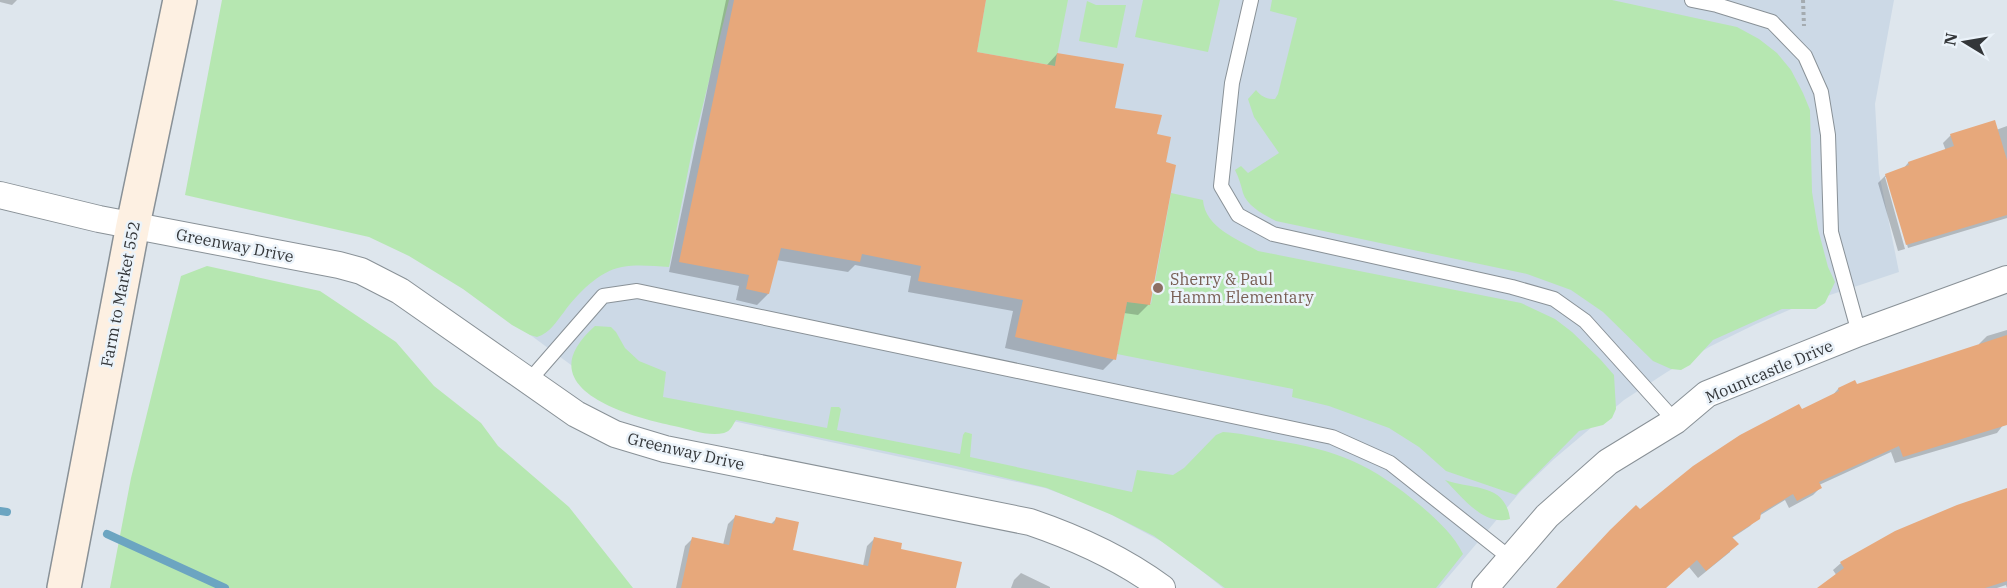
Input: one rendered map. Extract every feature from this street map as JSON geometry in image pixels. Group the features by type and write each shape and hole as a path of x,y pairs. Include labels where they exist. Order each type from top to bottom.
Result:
{"main road":[{"name":"Farm to Market 552","path":"64,588 180,0"}],"street":[{"name":"Greenway Drive","path":"0,195 99,219 339,264 361,271 400,291 576,414 615,434 640,443 1030,522 1109,555 1162,588"},
{"name":"Mountcastle Drive","path":"1485,588 1547,516 1608,462 1675,421 1707,394 1859,333 2007,279"}],"lane":[{"path":"1251,0 1232,83 1221,186 1238,215 1274,234 1512,287 1554,299 1585,321 1675,421"},
{"path":"1692,0 1717,5 1772,22 1805,56 1821,92 1828,135 1831,232 1859,333"},
{"path":"528,381 603,296 637,291 1332,436 1390,463 1510,558"}],"path":[{"path":"1803,0 1804,33"}],"shaded area":[{"name":"Sherry & Paul Hamm Elementary","path":"242,0 1894,0 1875,104 1879,173 1899,272 1803,304 1756,324 1711,346 1624,400 1554,459 1521,491 1439,588 1223,588 1174,548 1097,507 1045,488 668,407 586,376 499,312"}],"green space":[{"path":"222,0 729,0 694,141 669,267 628,266 605,273 582,291 549,330 537,337 512,325 463,289 409,256 369,237 185,195"},
{"path":"986,0 1068,0 1055,66 977,52"},
{"path":"1143,0 1220,0 1208,52 1135,37"},
{"path":"1272,0 1612,0 1737,27 1759,39 1777,53 1791,70 1810,110 1812,192 1818,229 1828,267 1835,282 1825,303 1816,309 1782,309 1713,340 1690,365 1681,370 1671,369 1653,361 1603,312 1571,290 1527,274 1276,221 1266,216 1245,198 1235,170 1241,166 1248,173 1279,153 1254,117 1248,99 1256,90 1264,97 1275,99 1297,18 1270,11"},
{"path":"1087,1 1096,5 1126,5 1117,48 1079,41"},
{"path":"1171,193 1203,200 1205,210 1216,225 1258,251 1521,303 1555,319 1572,332 1614,375 1616,409 1612,418 1603,425 1579,431 1516,495 1446,471 1419,447 1389,428 1329,406 1292,397 1293,389 1117,354 1127,302 1151,304"},
{"path":"207,266 320,291 396,342 434,386 481,423 498,446 569,507 633,588 110,588 131,478 181,276"},
{"path":"595,326 611,327 625,348 639,361 666,372 663,397 827,428 831,407 839,407 841,409 837,430 960,454 965,432 972,434 970,457 1132,492 1137,470 1173,475 1184,468 1216,435 1223,432 1317,449 1353,461 1386,479 1445,528 1463,554 1436,588 1225,588 1154,536 1112,515 1047,488 956,466 736,420 726,432 706,433 631,415 609,406 590,395 577,382 571,366 577,347"},
{"path":"1445,480 1494,493 1507,507 1510,519 1491,519 1482,514"}],"building":[{"name":"Sherry & Paul Hamm Elementary","path":"734,0 986,0 977,52 1055,66 1057,53 1124,64 1115,108 1162,115 1157,134 1171,137 1166,162 1176,165 1150,305 1127,302 1116,360 1015,337 1023,300 918,281 921,266 862,254 860,262 781,248 769,294 746,289 749,275 679,262"},
{"path":"1995,120 2007,160 2007,215 1906,245 1885,174 1909,165 1908,162 1954,146 1950,134"},
{"path":"2007,335 2007,425 1903,457 1899,446 1819,482 1822,488 1797,501 1793,494 1761,513 1760,519 1732,537 1739,544 1706,571 1697,560 1666,588 1556,588 1636,505 1640,509 1693,466 1740,435 1799,404 1802,409 1839,391 1838,388 1855,380 1857,384"},
{"path":"2007,488 2007,581 1985,588 1817,588 1844,568 1840,562 1895,531 1957,505"},
{"path":"735,515 774,524 776,517 799,522 793,550 868,566 874,537 902,543 901,549 962,562 956,588 681,588 692,537 729,545"}],"waterway":[{"path":"0,511 7,512"},
{"path":"107,534 225,588"}],"place":[{"name":"Sherry & Paul Hamm Elementary","path":"1158,288"}]}
